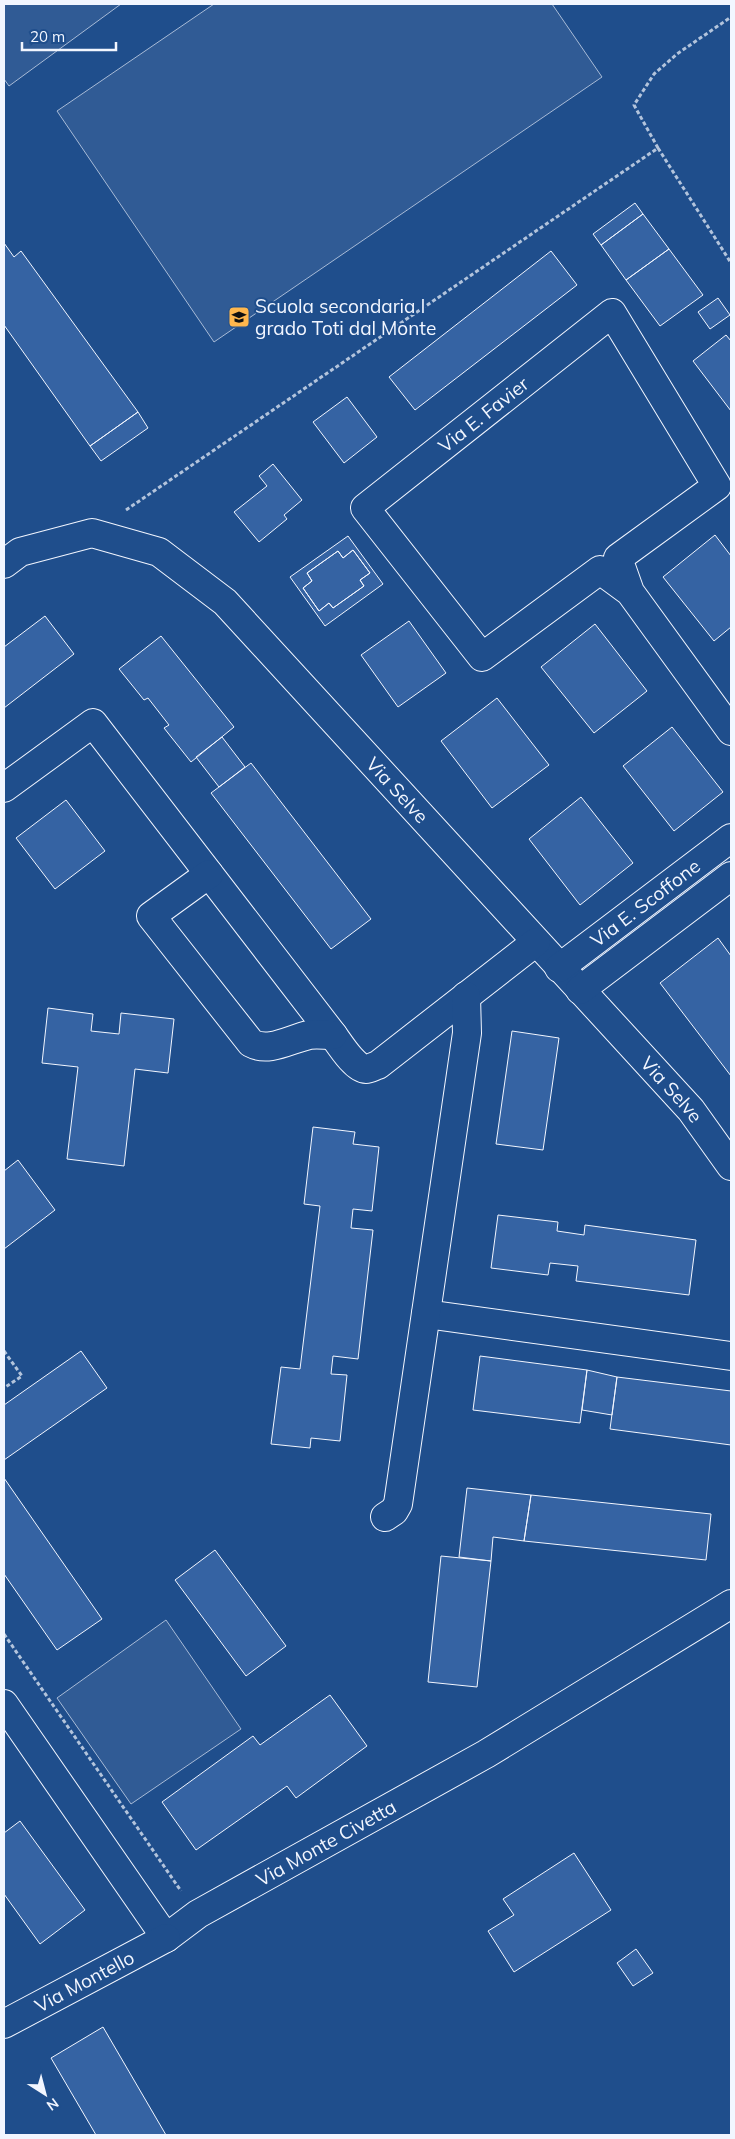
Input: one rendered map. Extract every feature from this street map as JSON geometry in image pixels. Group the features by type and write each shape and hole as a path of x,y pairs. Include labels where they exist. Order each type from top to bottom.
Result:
{"street":[{"name":"Via E. Favier","path":"630,592 600,570 482,657 365,508 612,313 717,486 618,558 630,592 731,732"},
{"path":"4,564 20,552 92,533"},
{"name":"Via Selve","path":"92,533 159,552 225,602 690,1110 731,1166"},
{"path":"4,788 93,723 333,1035 357,1065 366,1069 378,1065 536,942"},
{"name":"Via E. Scoffone","path":"559,968 731,838"},
{"path":"209,874 151,916 251,1043 259,1048 267,1048 311,1035 333,1035"},
{"name":"Via E. Scoffone","path":"580,990 731,876"},
{"path":"385,1517 394,1511 398,1504 467,1033 466,996"},
{"path":"426,1314 731,1356"},
{"name":"Via Monte Civetta","path":"166,1938 198,1914 486,1754 731,1604"},
{"path":"4,1704 166,1938"},
{"name":"Via Montello","path":"4,2024 166,1938"}],"path":[{"path":"731,17 677,54 654,74 634,105 658,148 731,263"},
{"path":"92,533 658,148"},
{"path":"4,1351 22,1376 4,1388"},
{"path":"4,1634 198,1914"}],"shaded area":[{"path":"4,4 121,4 9,86 4,79"},
{"path":"214,4 552,4 602,77 214,342 57,111"},
{"path":"166,1620 241,1729 131,1804 57,1698"}],"building":[{"path":"635,203 643,214 601,245 593,234"},
{"path":"643,214 669,249 626,280 601,245"},
{"path":"4,243 14,257 21,251 138,412 90,446 4,325"},
{"path":"669,249 703,295 660,326 626,280"},
{"path":"551,251 577,285 415,410 389,377"},
{"path":"718,298 730,315 710,329 698,312"},
{"path":"726,335 731,341 731,411 693,361"},
{"path":"347,397 377,437 344,463 313,422"},
{"path":"138,412 148,428 101,461 90,446"},
{"path":"273,464 302,500 284,515 287,519 259,542 234,512 267,486 259,476"},
{"path":"715,535 731,556 731,627 714,641 663,577"},
{"path":"348,536 383,584 325,626 290,577","holes":["353,550 370,573 360,580 364,586 333,608 329,603 319,611 303,588 312,581 307,573 338,551 343,558"]},
{"path":"353,550 370,573 360,580 364,586 333,608 329,603 319,611 303,588 312,581 307,573 338,551 343,558"},
{"path":"45,616 74,654 4,708 4,647"},
{"path":"409,621 446,673 398,707 361,655"},
{"path":"595,624 647,691 594,733 541,667"},
{"path":"161,636 234,727 191,762 164,728 169,725 148,698 144,700 119,669"},
{"path":"497,698 549,765 492,808 441,741"},
{"path":"672,727 723,792 674,831 623,766"},
{"path":"222,737 245,767 219,787 196,757"},
{"path":"251,763 371,919 331,949 211,793"},
{"path":"581,797 633,863 580,905 529,839"},
{"path":"66,800 105,851 55,889 16,838"},
{"path":"718,938 731,956 731,1076 660,983"},
{"path":"48,1008 93,1014 91,1031 119,1034 121,1013 174,1019 168,1073 135,1069 124,1166 67,1159 78,1067 42,1063"},
{"path":"512,1031 559,1038 543,1150 496,1144"},
{"path":"313,1127 355,1132 353,1144 379,1147 372,1211 353,1209 351,1228 373,1230 358,1359 333,1356 331,1374 347,1375 340,1441 311,1438 310,1448 271,1444 281,1367 300,1369 320,1206 304,1204"},
{"path":"18,1160 55,1210 4,1249 4,1171"},
{"path":"498,1215 558,1222 557,1231 584,1235 585,1225 696,1240 689,1295 576,1281 578,1266 550,1263 548,1275 491,1268"},
{"path":"81,1351 107,1388 4,1460 4,1405"},
{"path":"480,1356 587,1370 580,1423 473,1410"},
{"path":"587,1370 617,1377 612,1415 582,1410"},
{"path":"617,1377 731,1391 731,1445 610,1429"},
{"path":"4,1478 102,1619 57,1650 4,1574"},
{"path":"467,1488 531,1495 524,1541 493,1537 491,1561 459,1557"},
{"path":"531,1495 711,1514 706,1560 524,1541"},
{"path":"215,1550 286,1646 246,1676 175,1580"},
{"path":"441,1556 491,1561 477,1687 428,1682"},
{"path":"330,1695 367,1746 296,1798 287,1786 196,1850 162,1802 253,1736 260,1745"},
{"path":"20,1821 85,1910 40,1944 4,1894 4,1833"},
{"path":"574,1853 611,1910 514,1972 488,1931 514,1915 503,1899"},
{"path":"636,1949 653,1973 633,1986 617,1963"},
{"path":"103,2027 166,2135 96,2135 51,2058"}],"place":[{"name":"Scuola secondaria I grado Toti dal Monte","path":"239,317"}]}
